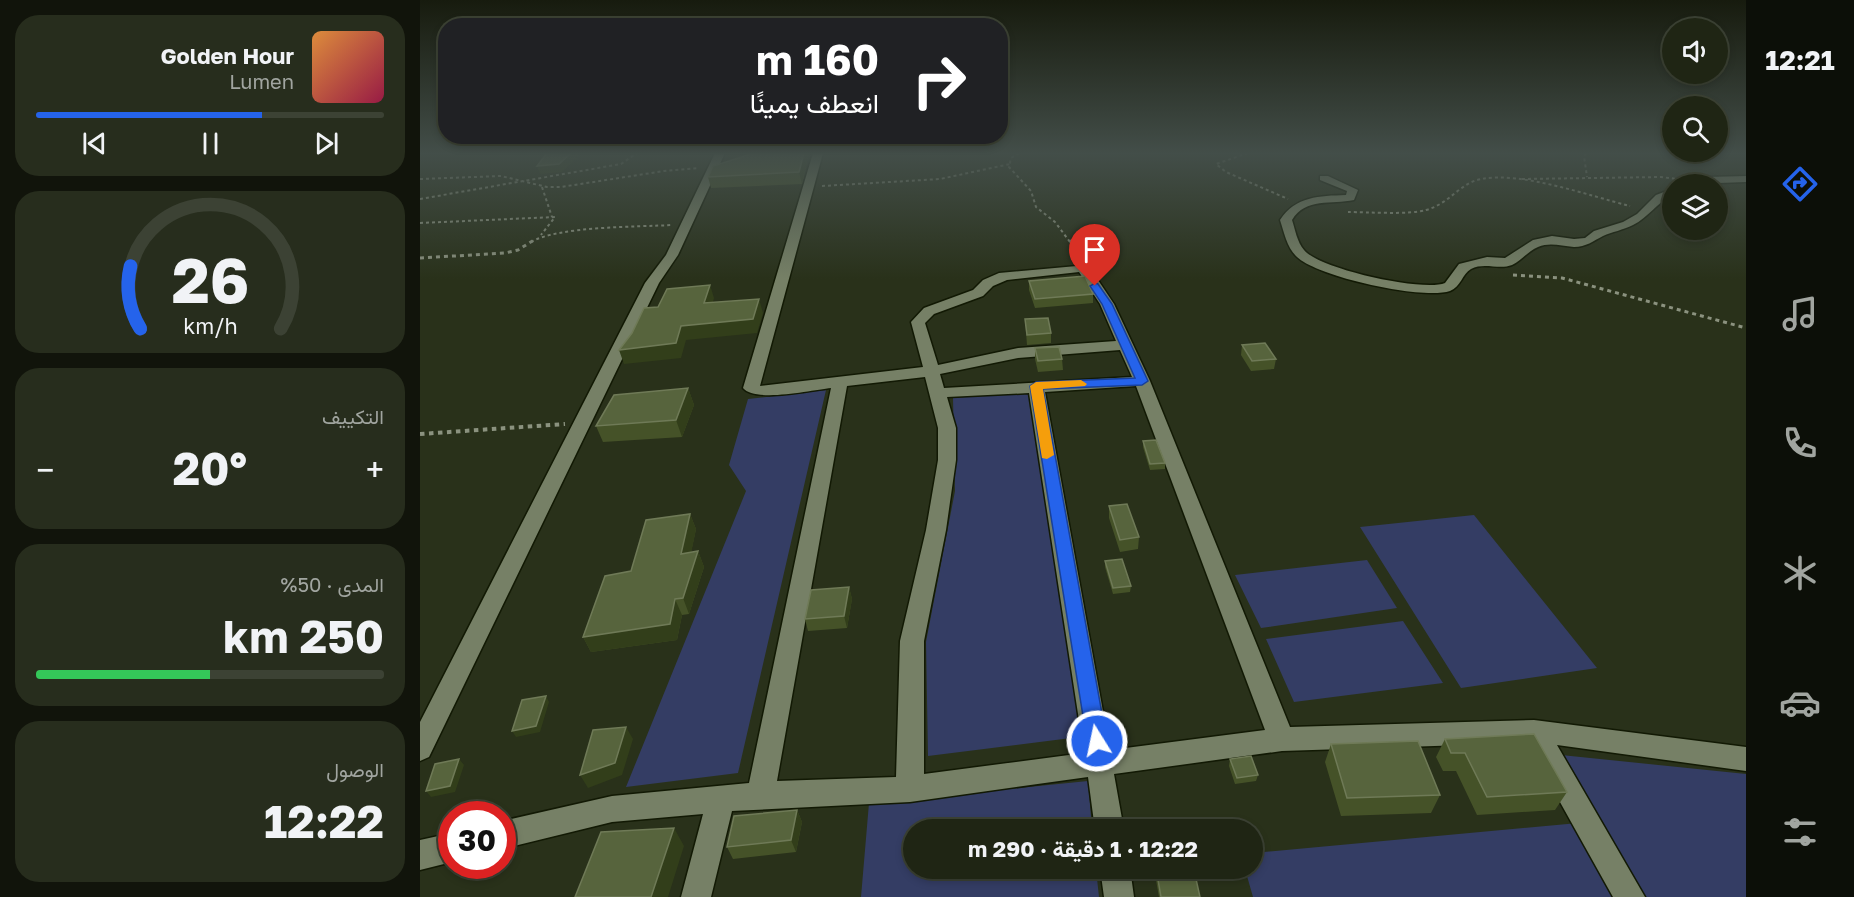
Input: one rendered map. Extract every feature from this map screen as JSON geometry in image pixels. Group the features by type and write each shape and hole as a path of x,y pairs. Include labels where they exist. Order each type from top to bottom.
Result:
{"street":[{"path":"420,749 652,283 672,255 701,195"},
{"path":"806,195 751,388 758,391 933,370 1018,353 1125,345"},
{"path":"1351,195 1350,198 1314,199 1303,203 1289,213 1286,220 1301,255 1326,269 1361,279 1398,286 1442,289 1455,282 1464,267 1487,261 1508,261 1533,244 1552,240 1574,243 1588,241 1598,234 1627,224 1641,216 1662,196"},
{"path":"910,789 912,641 936,530 947,460 947,428 933,370 918,322 929,311 978,293 988,283 1004,276 1083,268 1107,304 1142,381 1282,739"},
{"path":"938,393 1142,381"},
{"path":"761,795 840,382"},
{"path":"1036,386 1108,819"},
{"path":"1534,731 1630,897"},
{"path":"516,832 612,809 720,801 761,795 910,789 1282,739 1534,731 1744,761"},
{"path":"696,897 720,801"},
{"path":"420,855 438,850"},
{"path":"1117,879 1119,897"}],"path":[{"path":"420,198 438,195"},
{"path":"541,236 555,217 552,217 545,195"},
{"path":"1032,195 1036,207 1055,222 1069,239 1083,268"},
{"path":"1282,195 1303,203"},
{"path":"1341,212 1425,211 1450,200 1455,195"},
{"path":"1584,195 1623,206 1649,207"},
{"path":"420,223 552,217"},
{"path":"420,258 505,253 518,250 541,236 561,232 687,224"},
{"path":"1503,276 1562,278 1665,304 1746,328"},
{"path":"420,434 583,423"}],"shaded area":[{"path":"826,390 738,773 626,787 746,491 729,465 748,399"},
{"path":"1030,392 1087,736 928,756 926,642 955,491 953,398"},
{"path":"1474,515 1597,668 1461,688 1360,527"},
{"path":"1367,560 1397,608 1261,628 1235,575"},
{"path":"1403,621 1443,683 1294,702 1266,639"},
{"path":"1561,755 1746,774 1746,897 1253,897 1248,879 1263,879 1263,852 1600,821"},
{"path":"1088,781 1091,819 903,819 903,879 1097,879 1099,897 861,897 869,803"}],"building":[{"path":"1085,276 1093,294 1035,299 1029,281"},
{"path":"710,285 704,303 759,299 753,319 681,326 676,343 619,350 632,333 644,308 658,307 667,289"},
{"path":"1048,318 1051,333 1027,335 1025,319"},
{"path":"1265,343 1276,359 1252,361 1242,345"},
{"path":"1059,347 1062,359 1038,361 1035,348"},
{"path":"688,388 676,420 596,426 614,395"},
{"path":"1156,440 1165,463 1150,464 1143,441"},
{"path":"1127,504 1139,537 1120,540 1109,506"},
{"path":"690,514 681,554 698,551 683,598 675,599 670,624 583,637 605,576 631,571 646,520"},
{"path":"1122,559 1131,586 1113,588 1105,561"},
{"path":"849,587 844,616 805,619 811,590"},
{"path":"546,696 536,726 512,731 522,700"},
{"path":"626,727 615,763 580,775 593,730"},
{"path":"1534,734 1567,792 1487,797 1465,753 1451,753 1445,739"},
{"path":"1418,741 1440,795 1347,798 1331,744"},
{"path":"1251,756 1258,775 1237,778 1230,759"},
{"path":"459,759 450,786 426,791 435,764"},
{"path":"797,810 791,840 727,847 734,816"},
{"path":"674,828 651,897 575,897 601,832"},
{"path":"1158,879 1196,879 1200,897 1161,897"}],"slow traffic":[{"path":"1047,455 1036,386 1081,384"}],"route":[{"path":"1095,286 1107,304 1142,381 1036,386 1097,741"}]}
